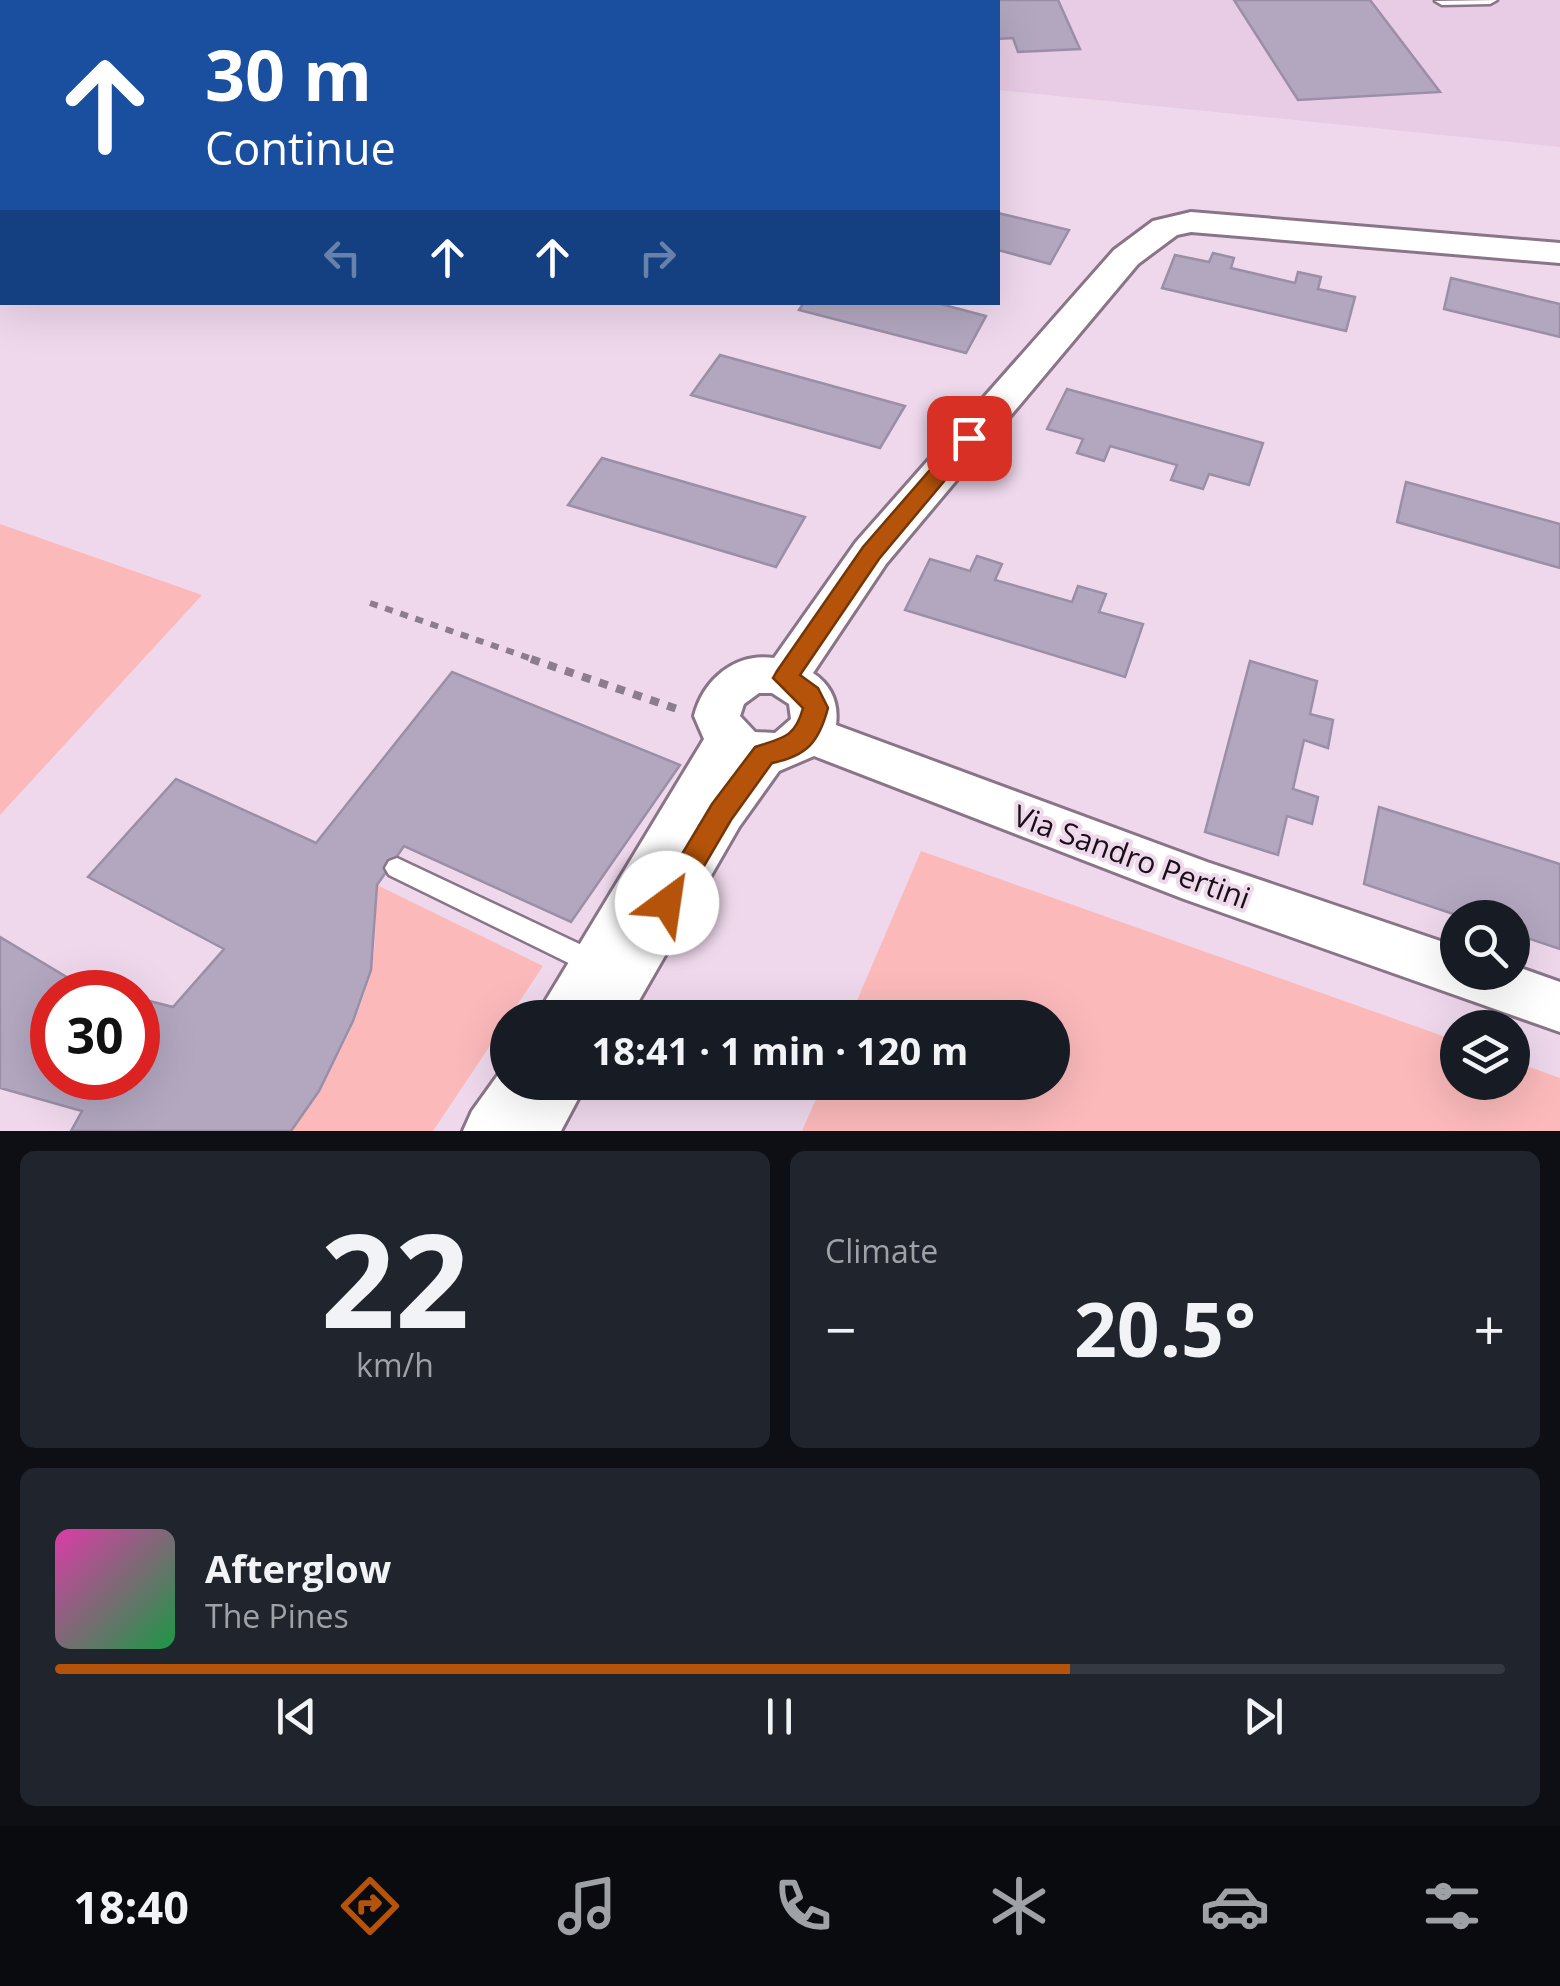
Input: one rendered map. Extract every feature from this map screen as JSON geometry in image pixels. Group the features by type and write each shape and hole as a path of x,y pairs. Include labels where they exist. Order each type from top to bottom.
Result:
{"street":[{"path":"785,678 871,553 1126,256 1165,228 1191,222 1560,254"},
{"path":"603,991 767,743 815,708 810,695 785,678 752,676 726,692 717,716 767,743"},
{"name":"Via Sandro Pertini","path":"767,743 1184,877 1440,965"},
{"name":"Via Sandro Pertini","path":"1512,990 1560,1006"},
{"path":"492,1131 511,1100"},
{"path":"529,1131 548,1100"}],"lane":[{"path":"1442,2 1490,0"},
{"path":"398,868 603,991"}],"path":[{"path":"370,604 767,743"}],"shaded area":[{"path":"1000,0 1560,0 1560,147 1000,90"},
{"path":"0,524 202,595 0,815"},
{"path":"921,851 1440,1035 1440,1100 1530,1100 1530,1067 1560,1078 1560,1131 802,1131 816,1100 1070,1100 1070,1000 857,1000"},
{"path":"377,885 543,966 520,1000 490,1000 490,1046 433,1131 291,1131 338,1054 357,1013 374,950"}],"building":[{"path":"1000,0 1058,0 1080,49 1018,52 1013,38 1000,39"},
{"path":"1234,0 1370,0 1440,92 1298,100"},
{"path":"1000,213 1069,230 1050,264 1000,251"},
{"path":"1213,253 1234,258 1231,268 1295,283 1298,272 1321,277 1318,289 1355,297 1346,331 1162,288 1175,255 1209,262"},
{"path":"1451,278 1560,304 1560,337 1444,309"},
{"path":"802,305 944,305 986,316 966,353 799,310"},
{"path":"720,355 905,406 880,448 691,395"},
{"path":"1067,389 1263,443 1249,485 1209,474 1203,489 1171,480 1177,465 1110,446 1104,461 1077,453 1083,439 1047,429"},
{"path":"602,458 805,517 776,567 568,505"},
{"path":"1406,482 1560,524 1560,568 1397,522"},
{"path":"977,556 1002,564 995,580 1072,602 1078,586 1106,594 1099,612 1143,624 1125,677 905,610 930,559 970,571"},
{"path":"1250,661 1317,681 1310,714 1333,720 1328,748 1304,740 1293,789 1318,797 1312,824 1287,816 1278,855 1205,832"},
{"path":"452,672 680,765 571,922 404,846 377,885 371,970 353,1021 319,1091 291,1131 71,1131 82,1111 43,1100 160,1100 160,1004 173,1007 224,949 88,877 176,779 316,843"},
{"path":"1379,807 1560,864 1560,949 1530,939 1530,900 1440,900 1440,910 1364,884"},
{"path":"0,937 55,970 30,970 30,1096 0,1088"}],"route":[{"path":"667,903 722,812 764,754 790,749 808,734 815,722 810,695 785,678 871,553 969,438"}]}
